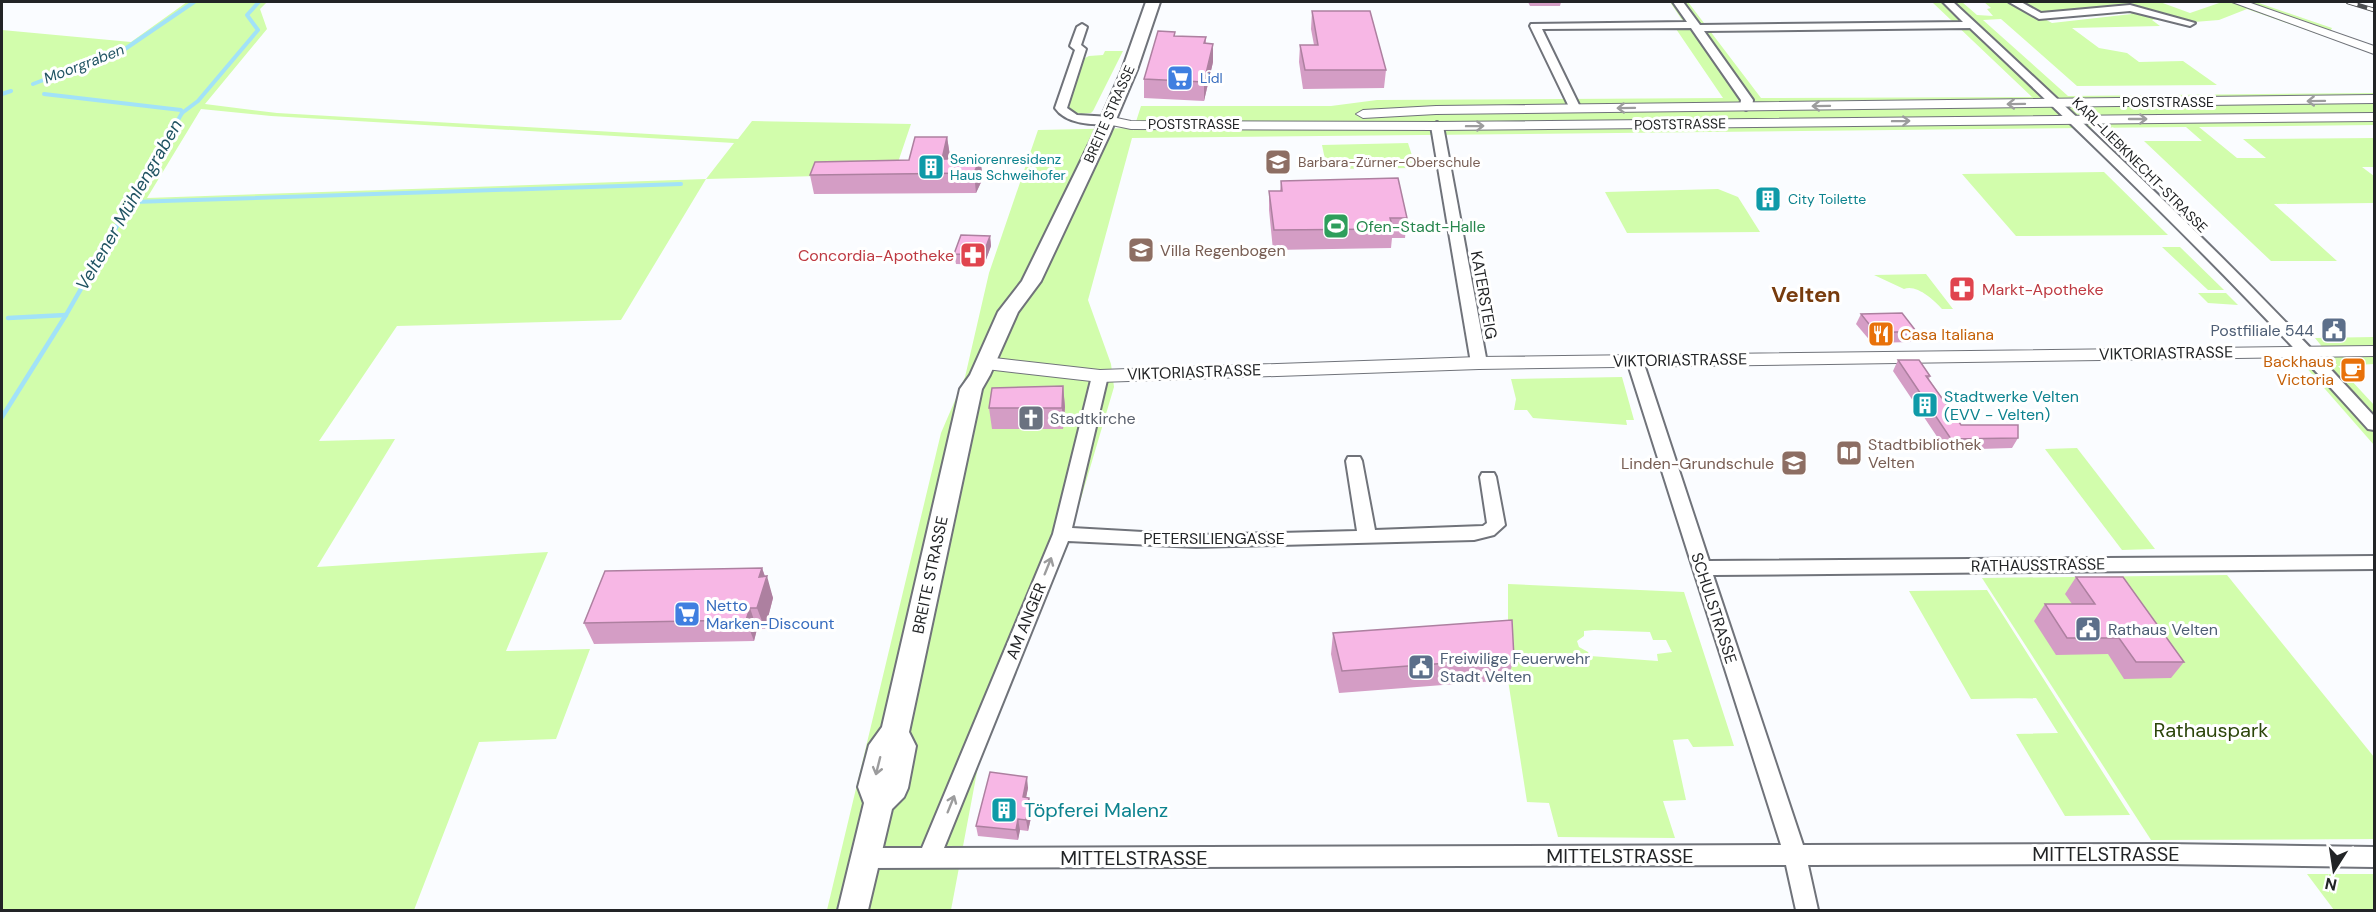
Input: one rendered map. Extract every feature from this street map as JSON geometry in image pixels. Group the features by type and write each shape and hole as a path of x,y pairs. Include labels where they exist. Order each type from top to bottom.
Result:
{"main road":[{"name":"BREITE STRASSE","path":"852,910 879,802 894,788 902,746 895,732 956,447 965,419 986,391 992,364 1026,306 1027,290 1107,120 1140,43 1153,2"}],"street":[{"path":"1678,2 1748,100 1741,107"},
{"name":"KARL-LIEBKNECHT-STRASSE","path":"1948,2 2056,103 2308,352 2374,425"},
{"path":"2014,2 2039,16 2130,8 2190,23"},
{"path":"2238,2 2374,50"},
{"path":"1575,109 1535,26 1973,25"},
{"path":"1082,27 1076,46 1081,49 1060,108 1070,117 1107,120"},
{"name":"POSTSTRASSE","path":"1107,120 1139,117 1351,115 1432,111 2374,99"},
{"name":"POSTSTRASSE","path":"1741,107 1732,110 1735,117 1749,123"},
{"path":"1432,111 1423,113 1422,119 1428,124 1437,126"},
{"name":"POSTSTRASSE","path":"1107,120 1131,125 1437,126 2374,117"},
{"name":"KATERSTEIG","path":"1437,126 1479,363"},
{"name":"VIKTORIASTRASSE","path":"992,364 1100,376 1479,363 2374,351"},
{"name":"SCHULSTRASSE","path":"1635,361 1795,855 1807,910"},
{"name":"AM ANGER","path":"928,858 1062,534 1100,376"},
{"path":"1354,461 1367,536"},
{"name":"PETERSILIENGASSE","path":"1062,534 1196,541 1474,534 1488,531 1496,525 1488,477"},
{"name":"RATHAUSSTRASSE","path":"1701,568 2374,562"},
{"name":"MITTELSTRASSE","path":"866,858 2163,854 2374,857"}],"green space":[{"path":"187,2 267,2 260,9 267,29 205,104 277,113 738,139 752,121 911,124 894,174 706,179 621,320 397,326 319,441 395,439 317,567 548,552 506,651 590,649 556,739 479,742 414,910 2,910 2,30 131,42","holes":["201,109 271,116 734,143 706,179 147,198"]},
{"path":"1670,2 1688,2 1761,98 2032,97 1932,2 1962,2 1977,15 1993,16 1987,9 1991,8 1984,2 2007,2 2028,14 2039,16 2052,23 2132,14 2126,11 2160,18 2152,20 2160,26 2072,28 2099,48 2127,53 2139,62 2183,61 2217,85 2077,86 2001,19 1983,20 2068,96 2374,93 2374,125 2199,127 2237,158 2266,158 2243,139 2374,138 2374,167 2362,167 2374,176 2374,203 2274,204 2337,261 2271,261 2144,141 2202,141 2186,127 1132,138 1088,300 1111,364 1114,387 1069,539 980,756 951,910 827,910 941,433 965,377 989,273 1038,130 1133,128 1133,131 1141,106 1331,106 1377,100 1723,98 1674,26 1686,26"},
{"path":"2017,2 2160,2 2190,13 2222,2 2256,2 2332,28 2331,30 2341,35 2329,38 2247,9 2219,20 2194,22 2168,17 2140,6 2037,13"},
{"path":"1105,51 1123,51 1093,111 1084,114 1071,111 1066,107 1083,59 1103,55"},
{"path":"1408,143 1416,168 1327,169 1322,145"},
{"path":"2104,172 2168,235 2016,236 1962,174"},
{"path":"1718,189 1738,197 1760,232 1627,233 1605,192"},
{"path":"2162,247 2180,247 2224,290 2208,290"},
{"path":"1926,274 1953,309 1942,309 1919,290 1904,289 1874,275"},
{"path":"2198,293 2226,293 2238,305 2208,303"},
{"path":"2374,337 2374,364 2338,366 2374,405 2374,445 2304,365 2337,365 2315,338"},
{"path":"1622,377 1634,420 1626,420 1627,425 1533,418 1527,410 1514,410 1516,399 1511,379"},
{"path":"2077,448 2155,549 2122,550 2045,449"},
{"name":"Rathauspark","path":"2227,575 2374,757 2374,839 2151,840 1982,578"},
{"path":"1508,584 1684,592 1734,746 1693,747 1688,739 1673,740 1686,800 1663,801 1675,838 1558,837 1549,803 1527,802 1508,680","holes":["1584,631 1650,632 1653,640 1666,640 1672,652 1657,654 1658,661 1590,656 1588,652 1579,647 1577,641 1584,636"]},
{"path":"1987,590 2130,815 2065,816 2016,734 2058,733 2036,698 1971,699 1909,591"},
{"path":"2307,874 2374,874 2374,910 2334,910"}],"building":[{"path":"1312,11 1370,11 1386,70 1305,70 1300,45 1318,45"},
{"path":"1158,31 1175,32 1174,36 1206,37 1204,43 1213,44 1204,82 1144,79"},
{"path":"915,137 947,137 942,159 980,159 974,173 810,175 815,162 909,160"},
{"path":"1398,178 1407,218 1390,218 1393,229 1274,230 1269,191 1282,191 1281,181"},
{"path":"961,235 990,236 983,255 954,254"},
{"path":"1902,313 1916,331 1876,333 1861,314"},
{"path":"1898,360 1919,360 1930,376 1926,376 1961,425 2018,425 2018,438 1951,439"},
{"path":"1063,386 1062,408 989,408 992,388"},
{"path":"762,568 759,577 767,576 757,608 750,608 746,620 584,623 605,571"},
{"path":"2076,577 2123,577 2184,662 2136,662 2119,638 2067,638 2045,604 2095,604"},
{"path":"1512,620 1514,658 1342,671 1333,633"},
{"name":"Töpferei Malenz","path":"990,772 1027,777 1023,797 1029,798 1028,802 1030,802 1026,820 1018,819 1016,830 976,826"}],"waterway":[{"name":"Moorgraben","path":"33,84 125,49 194,2"},
{"path":"182,113 198,101 258,30 247,15 259,2"},
{"name":"Moorgraben","path":"2,94 11,91"},
{"name":"Veltener Mühlengraben","path":"44,94 181,110 182,113"},
{"name":"Veltener Mühlengraben","path":"116,227 182,113"},
{"path":"133,202 681,184"},
{"name":"Veltener Mühlengraben","path":"66,315 117,226"},
{"name":"Veltener Mühlengraben","path":"2,417 66,315"},
{"path":"8,318 66,315"}],"railway":[{"path":"2348,2 2374,10"}],"place":[{"name":"Lidl","path":"1180,78"},
{"name":"Barbara-Zürner-Oberschule","path":"1278,162"},
{"name":"Seniorenresidenz Haus Schweihofer","path":"931,167"},
{"name":"City Toilette","path":"1768,199"},
{"name":"Ofen-Stadt-Halle","path":"1336,226"},
{"name":"Villa Regenbogen","path":"1141,250"},
{"name":"Concordia-Apotheke","path":"973,255"},
{"name":"Markt-Apotheke","path":"1962,289"},
{"name":"Postfiliale 544","path":"2334,330"},
{"name":"Casa Italiana","path":"1881,334"},
{"name":"Backhaus Victoria","path":"2353,370"},
{"name":"Stadtwerke Velten (EVV - Velten)","path":"1925,405"},
{"name":"Stadtkirche","path":"1031,418"},
{"name":"Stadtbibliothek Velten","path":"1849,453"},
{"name":"Linden-Grundschule","path":"1794,463"},
{"name":"Netto Marken-Discount","path":"687,614"},
{"name":"Rathaus Velten","path":"2088,629"},
{"name":"Freiwilige Feuerwehr Stadt Velten","path":"1421,667"},
{"name":"Töpferei Malenz","path":"1004,810"}],"district":[{"name":"Velten","path":"1806,294"}]}
